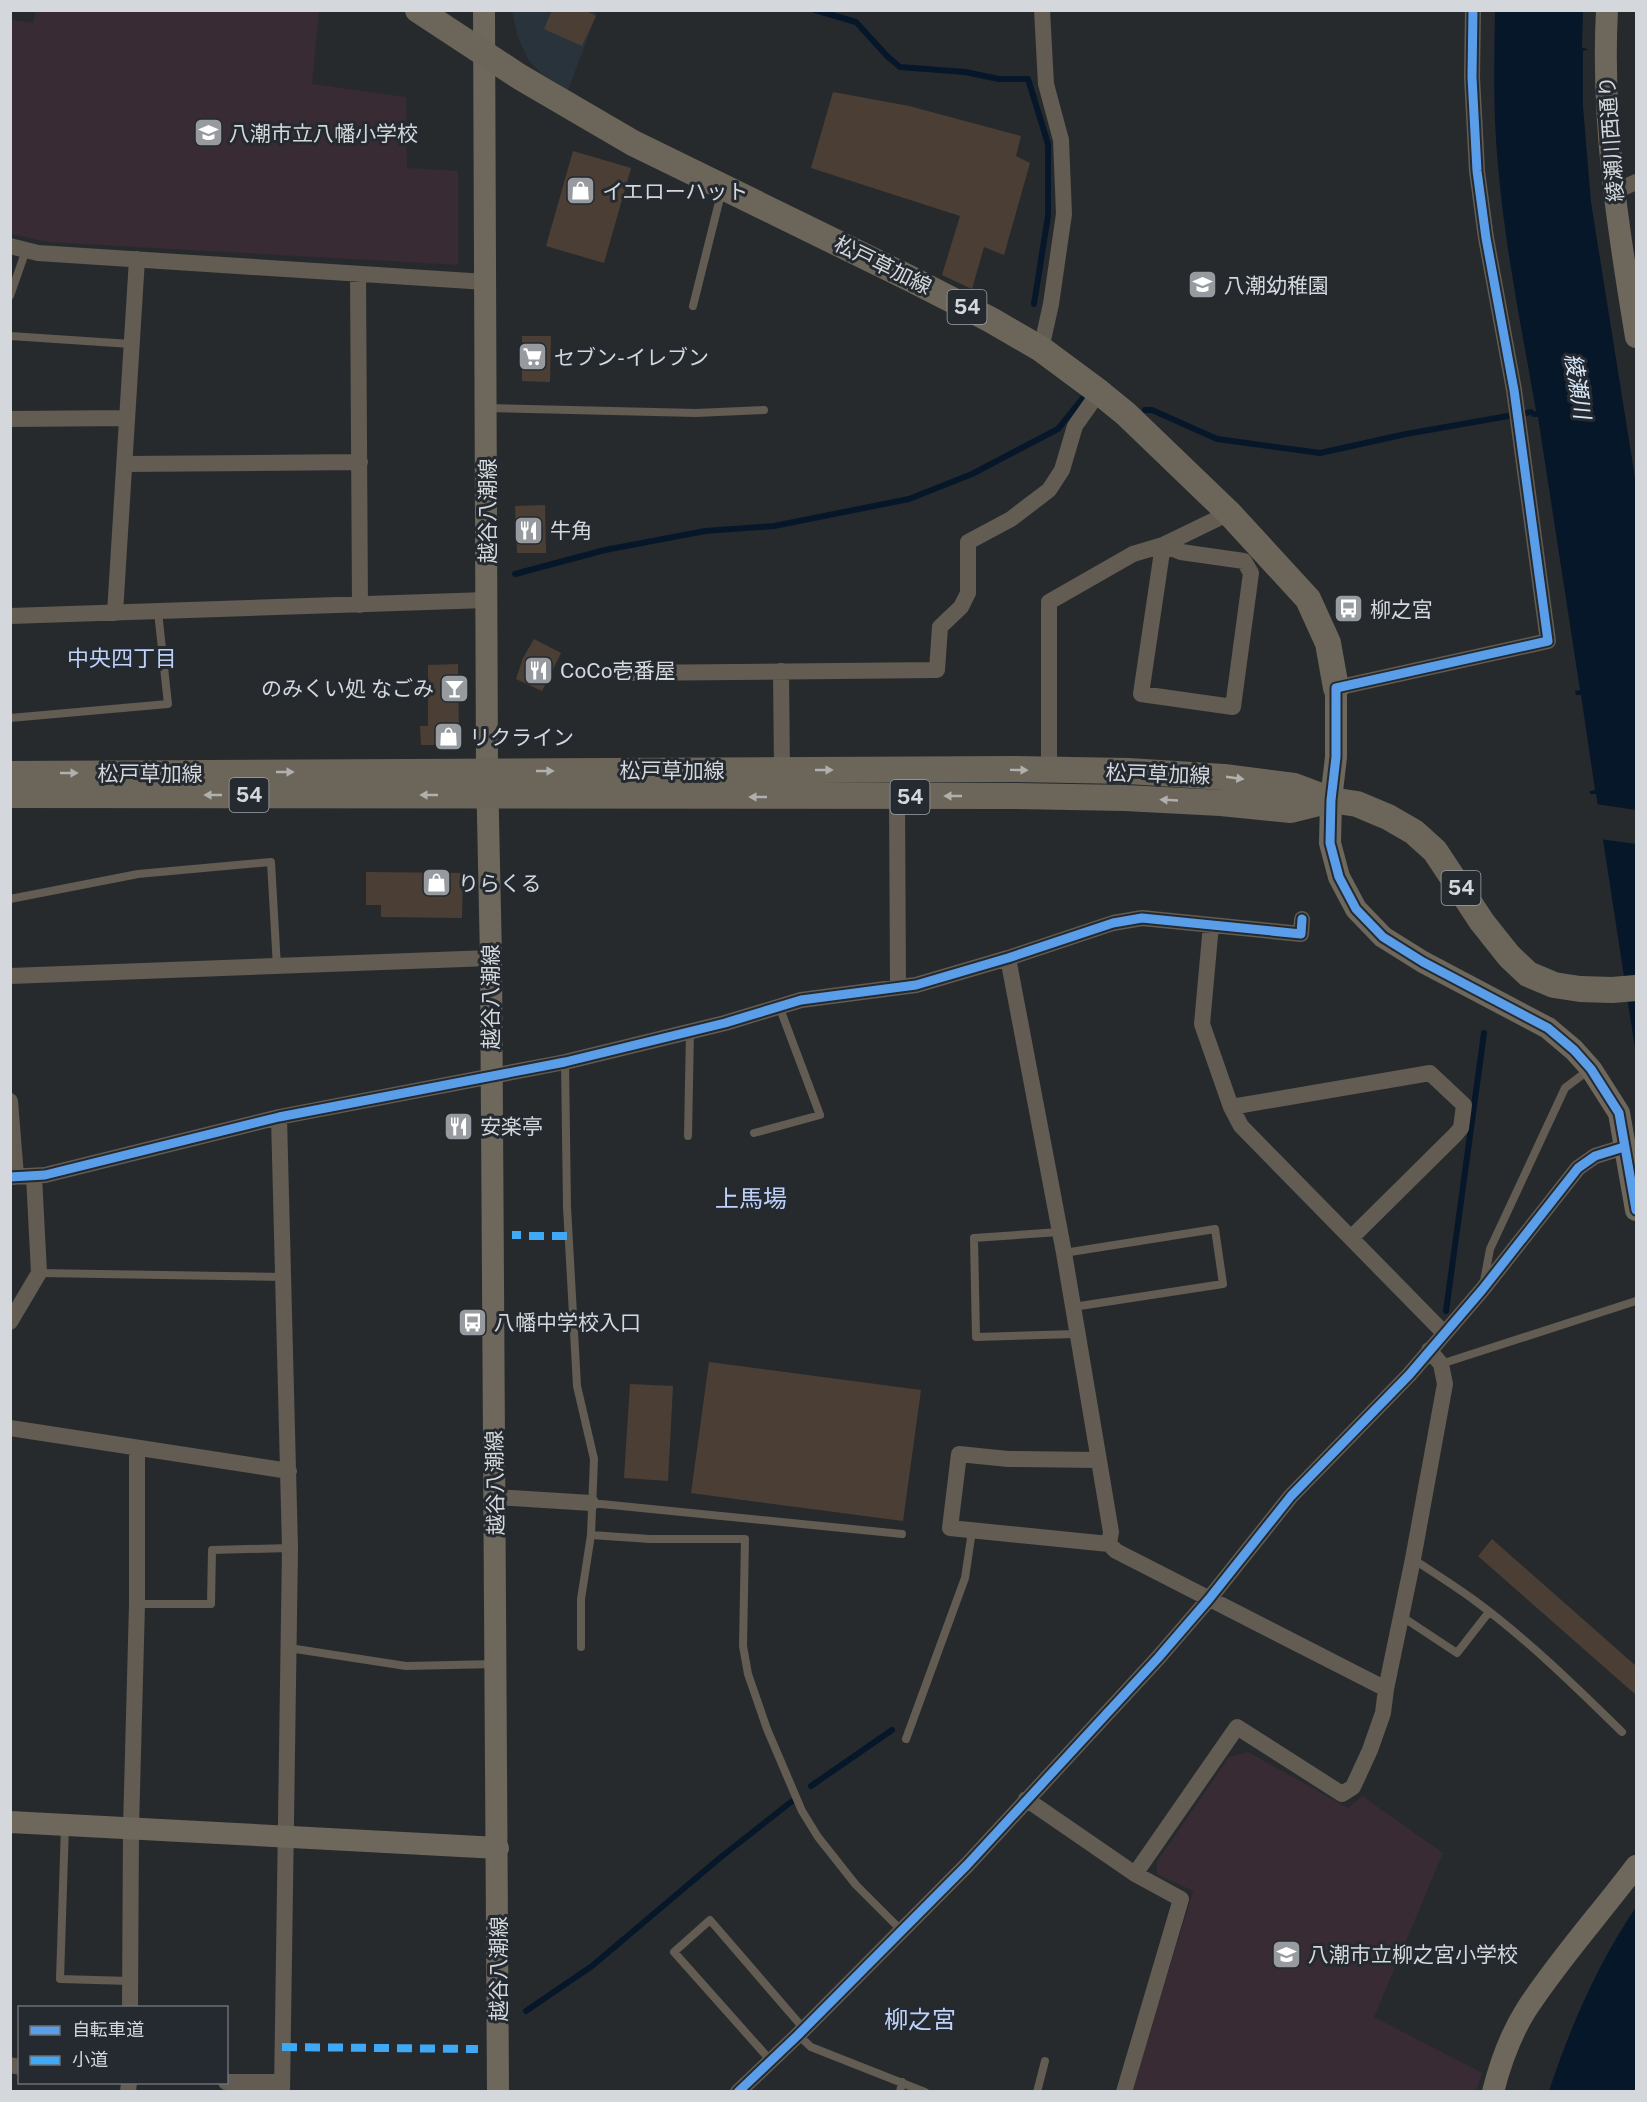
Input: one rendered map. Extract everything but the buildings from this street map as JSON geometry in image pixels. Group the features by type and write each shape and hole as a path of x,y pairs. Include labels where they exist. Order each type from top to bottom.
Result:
{"main road":[{"name":"松戸草加線","path":"418,10 530,83 633,143 953,299 1041,350 1099,392 1126,414 1229,513 1308,599 1328,643 1336,688"},
{"name":"越谷八潮線","path":"484,10 487,783 491,958 498,2091"},
{"name":"綾瀬川西通り","path":"1607,10 1606,74 1610,154 1636,337"},
{"path":"1336,688 1336,758 1331,800 1330,843 1339,878 1356,909 1383,937 1423,962 1548,1028 1574,1050 1591,1069 1619,1113 1636,1210"},
{"name":"松戸草加線","path":"10,795 487,783 782,770 1128,771 1224,777 1294,786 1331,800 1357,804 1388,817 1414,832 1435,851 1482,922 1509,956 1528,974 1554,985 1580,989 1636,988"},
{"name":"松戸草加線","path":"10,774 487,783 897,797 1125,798 1221,803 1291,810 1331,800"},
{"path":"10,1822 498,1848"},
{"path":"1493,2091 1504,2057 1525,2012 1636,1866"}],"street":[{"path":"1041,350 1051,304 1064,214 1061,140 1046,84 1042,10"},
{"path":"1336,688 1548,641 1514,390 1486,237 1477,171 1472,77 1473,10"},
{"path":"1614,192 1636,182"},
{"path":"18,248 38,253 486,282"},
{"path":"115,613 137,259"},
{"path":"358,274 360,604"},
{"path":"621,673 938,670 940,627 960,607 968,593 968,542 1011,519 1049,490 1062,470 1075,426 1099,392"},
{"path":"10,419 126,418"},
{"path":"124,464 360,462"},
{"path":"1049,770 1049,602 1133,554 1163,545 1229,513"},
{"path":"1163,545 1181,552 1244,561 1251,573 1233,707 1141,694 1163,545"},
{"path":"10,616 487,600"},
{"path":"782,671 782,770"},
{"path":"897,797 898,987"},
{"path":"10,1101 13,1176 34,1176 279,1117 565,1062 801,1000 916,985 1008,958 1113,923 1142,918 1301,934 1302,919"},
{"path":"1210,925 1202,1024 1241,1126 1444,1333"},
{"path":"10,976 491,958"},
{"path":"1008,958 1064,1252 1111,1532 1109,1544"},
{"path":"1232,1107 1430,1073 1464,1105 1461,1128 1351,1238"},
{"path":"228,2082 282,2087 290,1548 279,1117"},
{"path":"738,2091 801,2032 967,1864 1158,1658 1209,1599 1291,1496 1408,1375 1482,1290 1578,1168 1595,1156 1624,1147"},
{"path":"10,1322 39,1273 34,1176"},
{"path":"1135,1874 1237,1727 1342,1794 1353,1787 1370,1750 1383,1713 1445,1384 1441,1364 1429,1350"},
{"path":"10,1428 289,1471"},
{"path":"130,2006 131,1828 137,1604 137,1448"},
{"path":"1099,1460 1008,1459 959,1454 950,1528 1109,1544 1116,1551 1386,1689"},
{"path":"495,1497 591,1503"},
{"path":"1026,1799 1135,1874 1181,1899 1124,2091"}],"lane":[{"path":"693,306 723,187"},
{"path":"10,296 18,248"},
{"path":"10,336 131,344"},
{"path":"486,408 696,413 764,410"},
{"path":"10,718 168,704 158,612"},
{"path":"10,899 138,874 271,862 278,967"},
{"path":"754,1133 820,1115 779,1006"},
{"path":"688,1136 690,1031"},
{"path":"565,1062 567,1208 574,1341 578,1386 594,1459 591,1535 581,1599 581,1647"},
{"path":"1482,1290 1490,1249 1565,1088 1591,1069"},
{"path":"1064,1252 1215,1229 1223,1284 1073,1306"},
{"path":"1059,1232 974,1238 976,1337 1076,1334"},
{"path":"39,1273 284,1277"},
{"path":"1441,1364 1636,1301"},
{"path":"591,1503 902,1534"},
{"path":"906,1739 965,1578 972,1531"},
{"path":"591,1535 650,1539 746,1539 743,1646 748,1674 767,1729 802,1811 818,1837 856,1886 902,1930"},
{"path":"137,1604 211,1604 212,1550 290,1548"},
{"path":"1413,1559 1489,1612 1567,1678 1622,1732"},
{"path":"1401,1616 1456,1653 1489,1612"},
{"path":"289,1648 406,1666 496,1664"},
{"path":"65,1825 60,1979 130,1981"},
{"path":"771,2061 674,1952 710,1920 811,2047 901,2087 925,2091"},
{"path":"1037,2091 1045,2061"}],"shaded area":[{"path":"587,10 597,13 568,90 542,74 529,61 518,38 512,11"},
{"name":"八潮市立八幡小学校","path":"36,11 319,11 312,84 406,97 407,168 458,171 458,265 48,242 11,234 11,20 33,23"},
{"name":"八潮市立柳之宮小学校","path":"1248,1752 1348,1808 1362,1796 1443,1853 1374,2017 1482,2073 1476,2091 1132,2092 1193,1891 1157,1874 1157,1862 1229,1757"}],"water":[{"name":"綾瀬川","path":"1495,11 1583,11 1582,48 1588,49 1583,51 1583,106 1591,202 1636,484 1636,1055 1596,794 1590,794 1590,791 1595,790 1581,695 1576,695 1575,691 1580,690 1538,417 1532,417 1531,412 1536,411 1505,227 1495,127"},
{"path":"1636,1907 1636,2091 1549,2091 1586,1996 1609,1950"}],"pier":[{"path":"1595,804 1636,810 1636,844 1600,839"}],"waterway":[{"path":"815,10 856,22 900,67 965,72 999,79 1028,79 1048,144 1048,216 1034,304"},
{"path":"515,574 605,550 705,531 774,526 909,499 972,474 1058,429 1083,398"},
{"path":"1145,410 1152,410 1217,439 1320,453 1406,434 1531,412"},
{"path":"1446,1311 1484,1033"},
{"path":"811,1786 892,1730"},
{"path":"526,2011 592,1966 721,1857 791,1802"}],"marked path":[{"path":"512,1235 521,1235"},
{"path":"529,1236 569,1236"},
{"path":"282,2047 478,2049"}],"cycle path":[{"path":"1473,10 1472,77 1477,171 1486,238 1514,390 1548,641 1336,688 1336,757 1331,800 1330,843 1339,877 1356,909 1383,937 1423,962 1548,1028 1574,1050 1591,1069 1619,1113 1636,1210"},
{"path":"10,1177 45,1175 279,1117 565,1062 725,1023 801,1000 916,985 1008,958 1113,923 1142,918 1301,934 1302,919"},
{"path":"738,2092 967,1865 1158,1658 1209,1599 1291,1496 1409,1375 1482,1290 1578,1168 1595,1156 1624,1147"}],"place":[{"name":"八潮市立八幡小学校","path":"208,133"},
{"name":"イエローハット","path":"581,191"},
{"name":"八潮幼稚園","path":"1203,285"},
{"name":"セブン-イレブン","path":"533,357"},
{"name":"牛角","path":"529,530"},
{"name":"柳之宮","path":"1349,609"},
{"name":"CoCo壱番屋","path":"539,670"},
{"name":"のみくい処 なごみ","path":"455,688"},
{"name":"リクライン","path":"448,737"},
{"name":"りらくる","path":"437,883"},
{"name":"安楽亭","path":"459,1126"},
{"name":"八幡中学校入口","path":"473,1322"},
{"name":"八潮市立柳之宮小学校","path":"1287,1954"}],"district":[{"name":"中央四丁目","path":"122,658"},
{"name":"上馬場","path":"751,1198"},
{"name":"柳之宮","path":"920,2019"}]}
